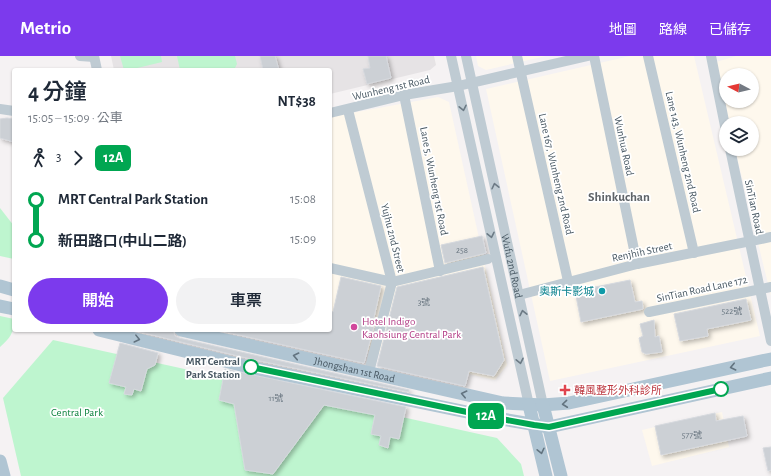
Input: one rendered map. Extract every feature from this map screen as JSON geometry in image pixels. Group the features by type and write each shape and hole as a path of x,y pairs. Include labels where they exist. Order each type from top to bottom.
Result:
{"main road":[{"path":"0,286 12,289"},
{"path":"0,306 12,309"},
{"name":"Jhongshan 1st Road","path":"107,332 249,367 549,427"},
{"name":"Jhongshan 1st Road","path":"209,333 369,372 503,402 543,406 569,403 771,358"},
{"path":"549,427 771,378"},
{"name":"Wufu 2nd Road","path":"529,405 546,476"},
{"name":"Wufu 2nd Road","path":"543,406 561,476"},
{"path":"0,461 4,476"}],"street":[{"path":"80,56 94,57 97,68"},
{"name":"Wufu 2nd Road","path":"451,56 529,405"},
{"name":"Wufu 2nd Road","path":"466,56 520,295 543,406"},
{"name":"Lane 167, Wunheng 2nd Road","path":"517,56 568,281"},
{"name":"Wunheng 1st Road","path":"332,113 588,56"},
{"name":"Wunhua Road","path":"594,56 637,264"},
{"name":"Lane 143, Wunheng 2nd Road","path":"648,56 694,253"},
{"path":"711,56 723,116"},
{"name":"Lane 5, Wunheng 1st Road","path":"404,96 440,271"},
{"path":"0,109 12,111"},
{"name":"Yujhu 2nd Street","path":"348,110 392,282 369,372"},
{"name":"SinTian Road","path":"731,156 771,341"},
{"name":"Renjhih Street","path":"520,295 568,281 637,264 771,237"},
{"path":"332,268 392,282 488,259"},
{"name":"SinTian Road Lane 172","path":"649,312 771,287"}],"shaded area":[{"path":"111,56 434,56 436,65 430,70 332,94 332,68 114,68"},
{"path":"476,56 546,56 486,70 478,66"},
{"path":"630,56 694,56 760,336 550,381 486,89"},
{"path":"736,56 771,56 771,296 737,156 759,156 759,116 726,116 724,108 759,108 759,68 719,68 719,87 713,63"},
{"path":"438,97 449,102 507,365 495,380 286,332 332,332 332,117"},
{"path":"722,412 729,447 652,466 642,430"}],"green space":[{"path":"120,56 161,56 162,62 137,68 123,68"},
{"path":"177,56 235,56 237,64 235,68 180,68"},
{"path":"0,208 12,223 12,259 0,256"},
{"path":"0,316 12,319 12,332 11,335 0,347"},
{"name":"Central Park","path":"53,340 497,438 521,464 524,476 21,476 3,398"}],"building":[{"path":"260,56 275,56 278,68 263,68"},
{"path":"368,56 386,56 391,78 367,84 363,69 370,68"},
{"path":"0,119 12,119 12,141 0,138"},
{"path":"482,236 486,253 445,263 441,245"},
{"path":"483,267 504,360 494,376 469,371 465,386 377,366 397,287"},
{"path":"341,277 381,286 372,326 374,326 364,363 226,332 332,332 333,312"},
{"path":"630,280 635,302 642,301 643,309 581,322 575,291"},
{"path":"746,299 751,320 707,329 708,336 680,341 674,314"},
{"path":"654,320 655,337 659,336 662,352 646,354 642,352 639,338 643,336 640,324"},
{"path":"140,332 174,332 175,336 179,338 409,390 409,392 251,359"},
{"path":"120,343 158,353 155,365 147,369 141,391 134,389 132,395 124,394 126,387 109,383"},
{"path":"225,369 406,407 399,439 390,437 388,448 379,445 381,436 371,434 375,415 324,405 273,474 245,470 234,404 219,400"},
{"path":"715,413 716,421 743,416 747,436 661,455 655,426"},
{"path":"771,447 771,470 768,471 763,448"}],"bus line":[{"name":"12A","path":"251,367 496,418 549,427 721,389"}],"place":[{"name":"奧斯卡影城","path":"602,291"},
{"name":"Hotel Indigo Kaohsiung Central Park","path":"354,327"},
{"name":"MRT Central Park Station","path":"251,367"},
{"name":"韓風整形外科診所","path":"565,390"}],"district":[{"name":"Shinkuchan","path":"619,197"}]}
